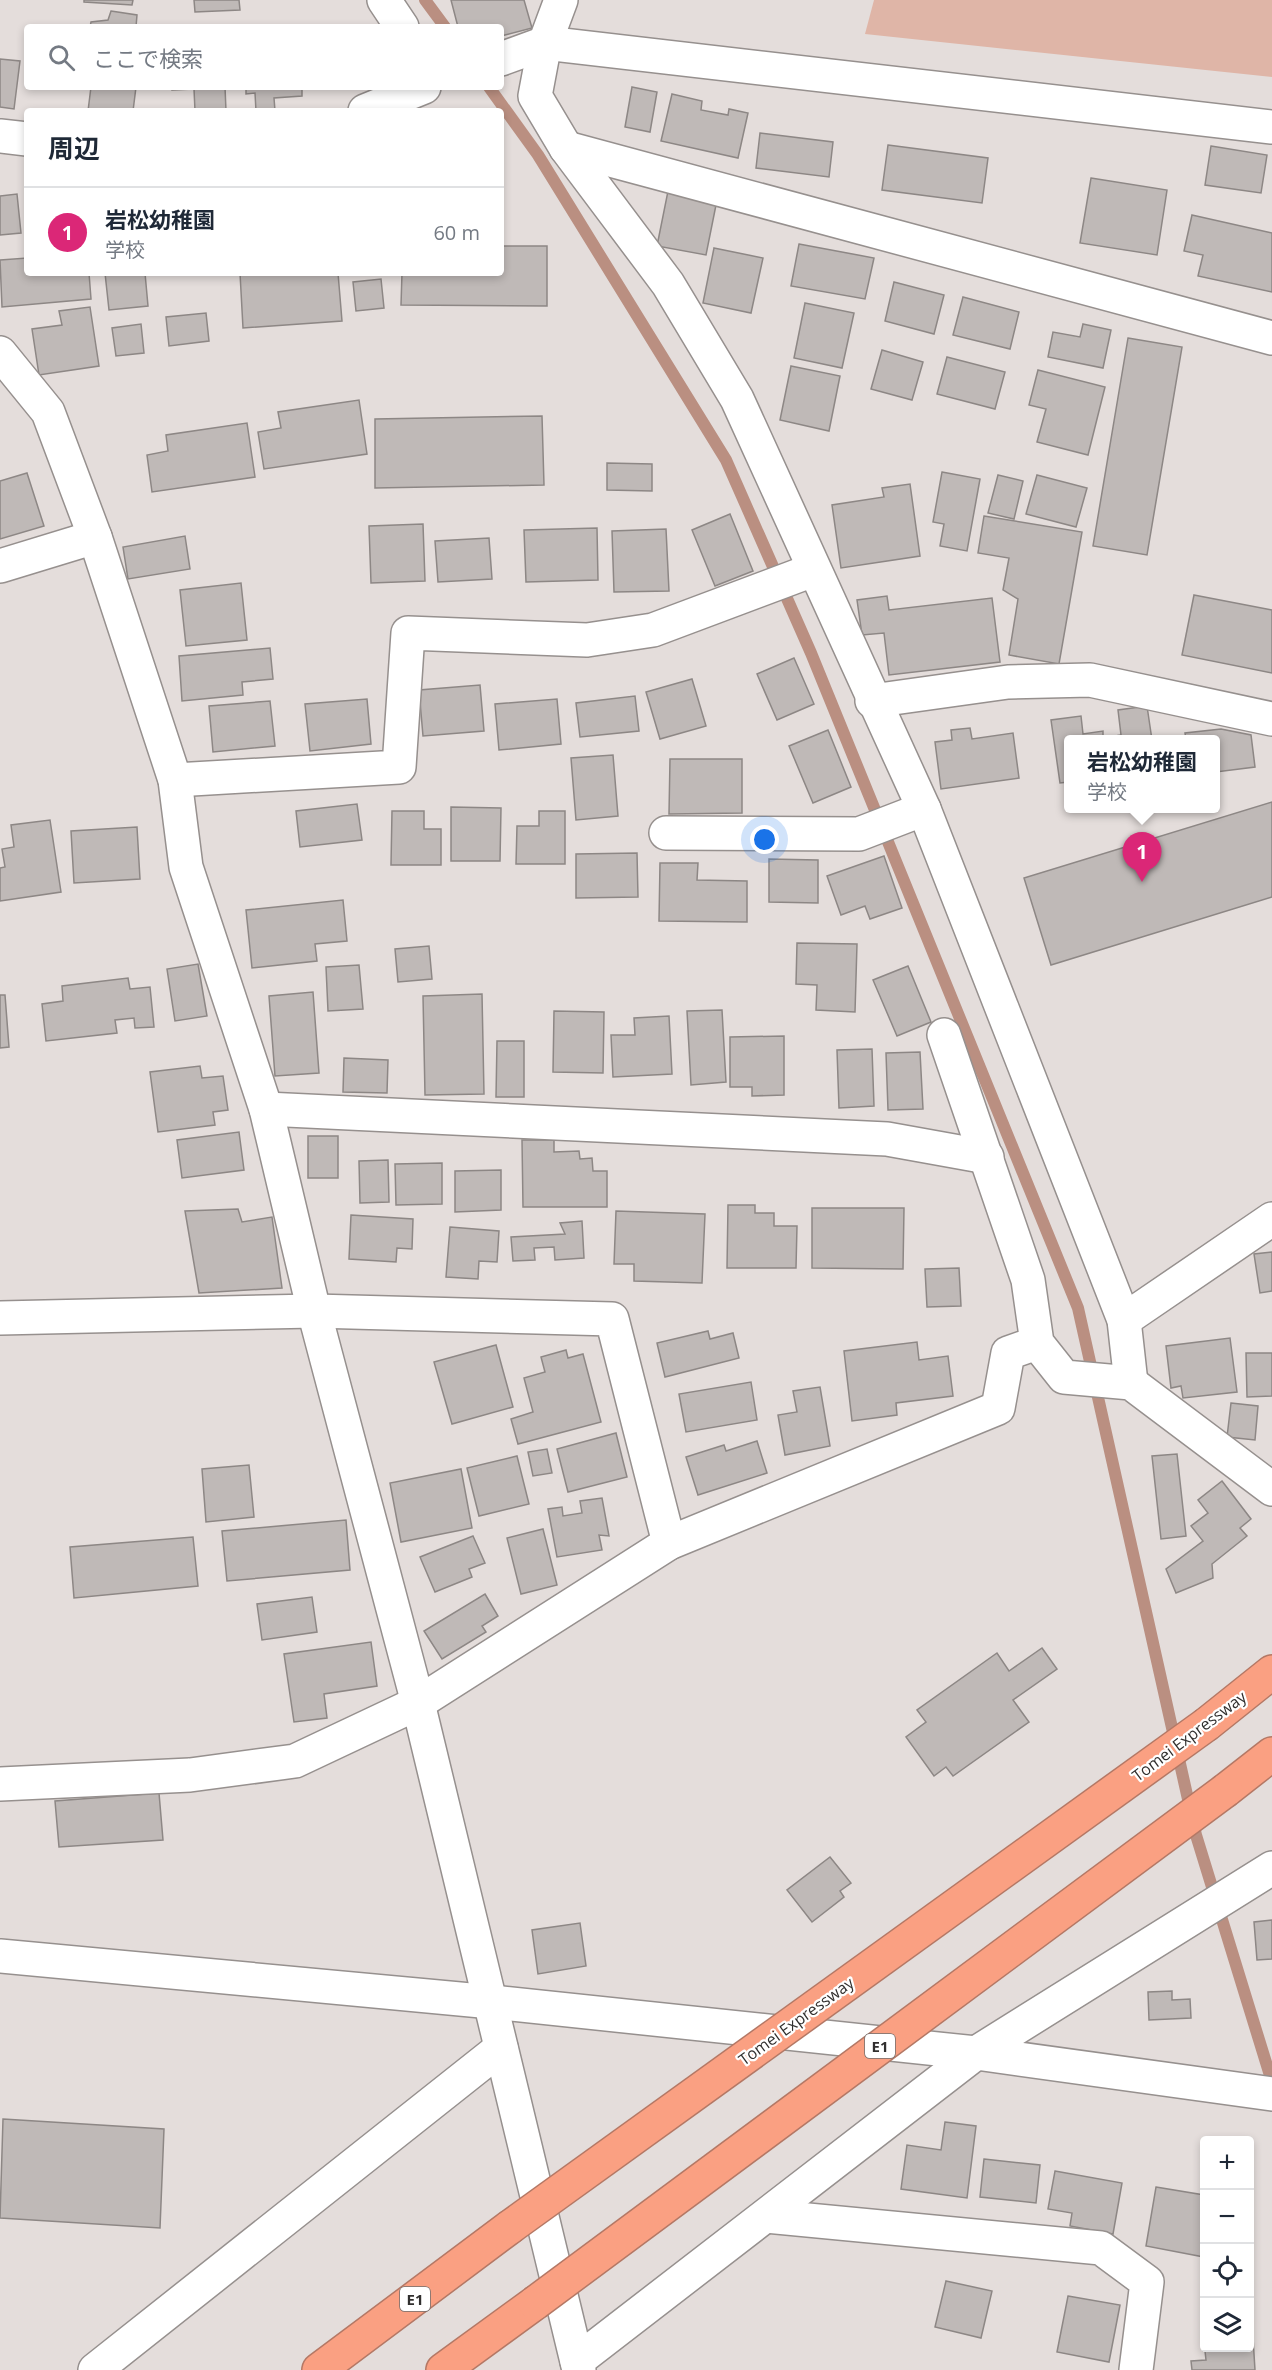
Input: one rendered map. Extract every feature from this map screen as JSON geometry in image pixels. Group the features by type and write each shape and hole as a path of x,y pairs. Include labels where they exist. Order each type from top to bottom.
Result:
{"highway":[{"name":"Tomei Expressway","path":"320,2370 510,2227 1207,1724 1272,1672"},
{"name":"E1","path":"443,2370 1272,1754"}],"street":[{"path":"384,0 400,24"},
{"path":"561,0 544,43 535,96 566,148 668,284 737,399 809,572 872,700 915,812 1124,1320 1127,1383"},
{"path":"504,58 544,43 1272,127"},
{"path":"372,108 417,90"},
{"path":"0,136 24,139"},
{"path":"566,148 1272,338"},
{"path":"0,353 48,412 95,537 175,780 186,867 266,1109 314,1311 418,1703 578,2366 976,2053 1272,1868"},
{"path":"0,566 95,537"},
{"path":"175,780 399,767 408,633 587,640 653,630 809,572"},
{"path":"872,700 1008,682 1090,680 1272,719"},
{"path":"666,833 859,834 915,812"},
{"path":"944,1035 1028,1280 1037,1343 1065,1377 1127,1383 1272,1489"},
{"path":"266,1109 887,1138 987,1157"},
{"path":"1124,1320 1272,1219"},
{"path":"0,1318 314,1311 612,1319 669,1543"},
{"path":"0,1784 190,1775 295,1761 418,1703 669,1543 998,1407 1008,1353 1037,1343"},
{"path":"0,1956 492,2002 976,2053 1272,2094"},
{"path":"95,2370 501,2048"},
{"path":"766,2216 1101,2248 1147,2282 1136,2370"}],"shaded area":[{"path":"874,0 1272,0 1272,77 865,34"}],"building":[{"path":"84,0 133,0 132,5 84,2"},
{"path":"194,0 239,0 240,10 195,12"},
{"path":"451,0 524,0 532,28 504,35 504,24 457,24"},
{"path":"111,11 137,15 136,24 91,24 91,22 108,20"},
{"path":"0,59 20,61 14,109 0,107"},
{"path":"632,87 657,92 650,132 625,127"},
{"path":"91,90 136,90 133,108 88,108"},
{"path":"194,90 225,90 226,108 195,108"},
{"path":"246,90 302,90 302,96 274,98 275,108 256,108 255,93 246,94"},
{"path":"672,94 702,101 701,110 728,115 729,109 748,113 738,158 661,141"},
{"path":"760,133 833,142 829,177 756,168"},
{"path":"888,145 988,158 982,203 882,190"},
{"path":"1211,146 1267,155 1261,193 1205,185"},
{"path":"1091,178 1167,190 1157,255 1080,243"},
{"path":"668,191 717,200 706,255 657,246"},
{"path":"17,194 21,233 0,235 0,196"},
{"path":"1192,215 1272,233 1272,292 1198,276 1203,255 1184,251"},
{"path":"799,244 874,258 865,299 791,286"},
{"path":"504,246 547,246 547,306 401,305 402,276 504,276"},
{"path":"714,248 763,258 751,313 703,303"},
{"path":"24,258 24,276 89,276 91,299 2,307 0,260"},
{"path":"105,276 145,276 148,306 109,310"},
{"path":"240,276 338,276 342,321 243,328"},
{"path":"381,279 384,308 356,311 353,282"},
{"path":"894,282 944,295 934,334 885,321"},
{"path":"963,297 1019,312 1010,349 953,335"},
{"path":"805,303 854,313 842,368 794,358"},
{"path":"90,307 99,366 39,375 32,329 62,325 59,311"},
{"path":"206,313 209,341 169,346 166,317"},
{"path":"141,324 144,353 116,356 112,328"},
{"path":"1083,324 1111,330 1103,368 1048,357 1053,332 1080,337"},
{"path":"1128,338 1182,347 1147,555 1093,546"},
{"path":"882,350 923,362 912,400 871,389"},
{"path":"947,357 1005,372 995,409 937,394"},
{"path":"791,366 840,376 829,431 780,420"},
{"path":"1038,370 1105,387 1088,455 1037,442 1046,409 1029,405"},
{"path":"359,400 367,454 264,469 258,432 281,428 278,412"},
{"path":"542,416 544,485 375,488 375,419"},
{"path":"247,423 255,477 152,492 147,455 168,451 166,435"},
{"path":"607,463 652,464 652,491 607,490"},
{"path":"942,472 980,479 967,551 940,546 944,524 933,522"},
{"path":"27,473 44,526 0,539 0,481"},
{"path":"998,475 1023,481 1014,519 988,513"},
{"path":"1037,475 1087,488 1076,527 1026,514"},
{"path":"910,484 920,556 841,568 832,505 884,497 882,488"},
{"path":"730,514 753,571 715,586 692,530"},
{"path":"984,516 1082,532 1059,664 1009,655 1018,599 1003,590 1009,558 978,553"},
{"path":"423,524 425,581 371,583 369,526"},
{"path":"597,528 598,580 526,582 524,530"},
{"path":"666,529 669,591 614,592 612,531"},
{"path":"185,536 190,569 128,579 123,547"},
{"path":"489,538 492,579 438,582 435,541"},
{"path":"241,583 247,640 186,646 180,590"},
{"path":"1194,595 1272,610 1272,673 1182,655"},
{"path":"887,596 889,610 992,598 1000,662 889,675 884,633 862,635 857,600"},
{"path":"270,648 273,679 242,682 243,695 182,701 179,656"},
{"path":"794,658 814,704 777,720 757,674"},
{"path":"692,679 706,726 660,739 646,692"},
{"path":"480,685 484,731 423,736 419,690"},
{"path":"635,696 639,731 580,737 576,703"},
{"path":"367,699 371,744 310,751 305,704"},
{"path":"557,699 561,744 499,750 495,704"},
{"path":"270,701 275,746 213,752 209,706"},
{"path":"1147,706 1151,735 1121,735 1118,710"},
{"path":"1081,716 1083,734 1103,731 1103,735 1064,735 1064,782 1060,783 1051,720"},
{"path":"970,728 972,739 1013,733 1019,778 941,789 935,742 952,740 951,730"},
{"path":"1221,729 1251,735 1255,767 1220,771 1220,735 1185,735 1185,733"},
{"path":"828,730 851,787 813,803 789,746"},
{"path":"613,755 618,816 576,820 571,758"},
{"path":"670,759 742,759 742,813 669,814"},
{"path":"1272,802 1272,897 1051,965 1024,878"},
{"path":"357,804 362,840 300,847 296,811"},
{"path":"451,807 501,808 500,861 451,861"},
{"path":"392,811 424,811 424,829 441,829 441,865 391,865"},
{"path":"539,811 565,811 565,864 516,864 517,826 539,826"},
{"path":"50,820 61,892 0,901 0,868 5,867 2,849 14,847 11,825"},
{"path":"137,827 140,879 74,883 71,831"},
{"path":"637,853 638,897 576,898 576,854"},
{"path":"884,856 902,908 870,919 865,906 841,915 827,876"},
{"path":"769,859 818,860 818,903 769,902"},
{"path":"660,863 698,863 697,880 747,881 747,922 659,921"},
{"path":"343,900 347,941 315,944 317,961 252,968 246,910"},
{"path":"797,943 857,944 855,1012 816,1010 817,985 796,984"},
{"path":"429,946 432,979 398,982 395,949"},
{"path":"198,964 207,1016 175,1021 167,969"},
{"path":"359,965 363,1009 328,1011 326,967"},
{"path":"908,966 931,1022 897,1036 873,980"},
{"path":"128,978 130,989 150,987 154,1027 135,1028 134,1018 115,1020 117,1033 46,1041 42,1004 63,1001 62,986"},
{"path":"313,992 319,1073 275,1076 269,996"},
{"path":"482,994 484,1094 425,1095 423,996"},
{"path":"0,995 5,995 9,1047 0,1048"},
{"path":"722,1010 726,1082 691,1085 687,1011"},
{"path":"554,1011 604,1012 603,1073 553,1072"},
{"path":"669,1016 672,1074 613,1077 611,1035 635,1035 634,1018"},
{"path":"784,1036 784,1095 752,1096 752,1087 730,1087 730,1037"},
{"path":"497,1041 524,1041 524,1097 496,1097"},
{"path":"872,1049 874,1106 839,1108 837,1050"},
{"path":"920,1052 923,1109 888,1110 886,1053"},
{"path":"344,1058 388,1060 387,1093 343,1092"},
{"path":"200,1066 202,1078 223,1076 228,1110 213,1112 215,1125 158,1132 150,1072"},
{"path":"239,1132 244,1170 182,1178 177,1140"},
{"path":"308,1136 338,1136 338,1178 308,1178"},
{"path":"522,1140 554,1140 554,1152 579,1151 580,1159 592,1158 593,1171 607,1171 607,1207 523,1207"},
{"path":"388,1160 389,1202 360,1203 359,1161"},
{"path":"442,1163 442,1204 396,1205 395,1164"},
{"path":"501,1170 501,1210 455,1212 455,1171"},
{"path":"728,1205 755,1205 755,1213 774,1213 774,1226 797,1226 796,1268 727,1268"},
{"path":"812,1208 904,1208 903,1269 812,1268"},
{"path":"238,1209 242,1222 272,1217 282,1288 199,1293 185,1211"},
{"path":"616,1211 705,1214 702,1283 634,1281 634,1264 614,1264"},
{"path":"351,1215 413,1219 412,1249 397,1248 396,1262 349,1259"},
{"path":"582,1221 584,1258 555,1260 554,1247 534,1248 535,1260 513,1261 511,1237 565,1234 560,1223"},
{"path":"450,1227 499,1231 497,1262 479,1261 478,1279 446,1277"},
{"path":"1272,1252 1272,1291 1260,1293 1254,1254"},
{"path":"959,1268 961,1306 927,1307 925,1269"},
{"path":"708,1331 710,1339 733,1333 739,1358 665,1377 657,1343"},
{"path":"1230,1338 1237,1392 1183,1398 1181,1386 1171,1388 1166,1346"},
{"path":"917,1342 919,1360 948,1356 953,1396 896,1403 897,1415 852,1421 844,1351"},
{"path":"496,1345 513,1407 452,1424 434,1362"},
{"path":"566,1350 568,1358 583,1354 601,1422 518,1444 511,1419 533,1412 524,1378 545,1372 541,1357"},
{"path":"1246,1353 1272,1353 1272,1396 1247,1397"},
{"path":"751,1382 757,1420 686,1432 679,1394"},
{"path":"820,1387 830,1446 785,1455 778,1415 797,1412 793,1391"},
{"path":"1231,1403 1258,1406 1255,1440 1227,1437"},
{"path":"616,1433 627,1477 568,1492 557,1449"},
{"path":"757,1441 767,1473 698,1495 686,1457 724,1445 726,1451"},
{"path":"547,1449 552,1473 533,1476 528,1452"},
{"path":"1177,1454 1186,1536 1161,1539 1152,1456"},
{"path":"517,1456 529,1504 479,1516 467,1468"},
{"path":"249,1465 254,1517 206,1522 202,1469"},
{"path":"461,1469 472,1528 401,1542 390,1483"},
{"path":"1222,1481 1251,1519 1240,1528 1247,1536 1212,1564 1213,1578 1176,1593 1166,1569 1203,1541 1191,1526 1208,1513 1198,1500"},
{"path":"602,1498 609,1536 599,1535 602,1550 557,1557 548,1509 562,1507 563,1516 582,1513 580,1501"},
{"path":"346,1520 350,1570 227,1581 222,1531"},
{"path":"543,1529 557,1585 521,1594 507,1538"},
{"path":"473,1536 485,1563 469,1569 472,1577 435,1592 420,1557"},
{"path":"193,1537 198,1586 74,1598 70,1547"},
{"path":"485,1594 498,1616 482,1626 486,1632 442,1659 424,1631"},
{"path":"312,1597 317,1632 262,1640 257,1604"},
{"path":"371,1642 377,1686 324,1694 327,1718 294,1722 284,1654"},
{"path":"1042,1648 1057,1669 1013,1700 1029,1722 953,1776 946,1767 934,1776 906,1737 926,1722 917,1710 997,1653 1009,1671"},
{"path":"159,1793 163,1840 59,1847 55,1801"},
{"path":"830,1857 851,1883 840,1891 844,1897 812,1922 787,1890"},
{"path":"1272,1920 1272,1959 1257,1960 1254,1922"},
{"path":"580,1923 586,1966 538,1974 532,1930"},
{"path":"1172,1991 1172,2000 1190,1999 1191,2018 1149,2020 1148,1992"},
{"path":"3,2119 164,2129 160,2228 0,2218"},
{"path":"945,2122 976,2126 967,2198 901,2189 907,2145 941,2150"},
{"path":"984,2159 1040,2165 1036,2203 980,2197"},
{"path":"1055,2171 1122,2183 1113,2234 1070,2226 1072,2213 1048,2209"},
{"path":"1156,2187 1200,2194 1200,2256 1146,2246"},
{"path":"946,2281 992,2291 981,2338 935,2327"},
{"path":"1068,2296 1120,2305 1109,2362 1057,2352"},
{"path":"1205,2352 1254,2352 1255,2370 1192,2370 1191,2361 1206,2360"}],"waterway":[{"path":"425,0 443,24"},
{"path":"491,90 538,155 726,460 811,653 1078,1308 1196,1835 1272,2082"}],"place":[{"name":"岩松幼稚園","path":"1142,882"}]}
